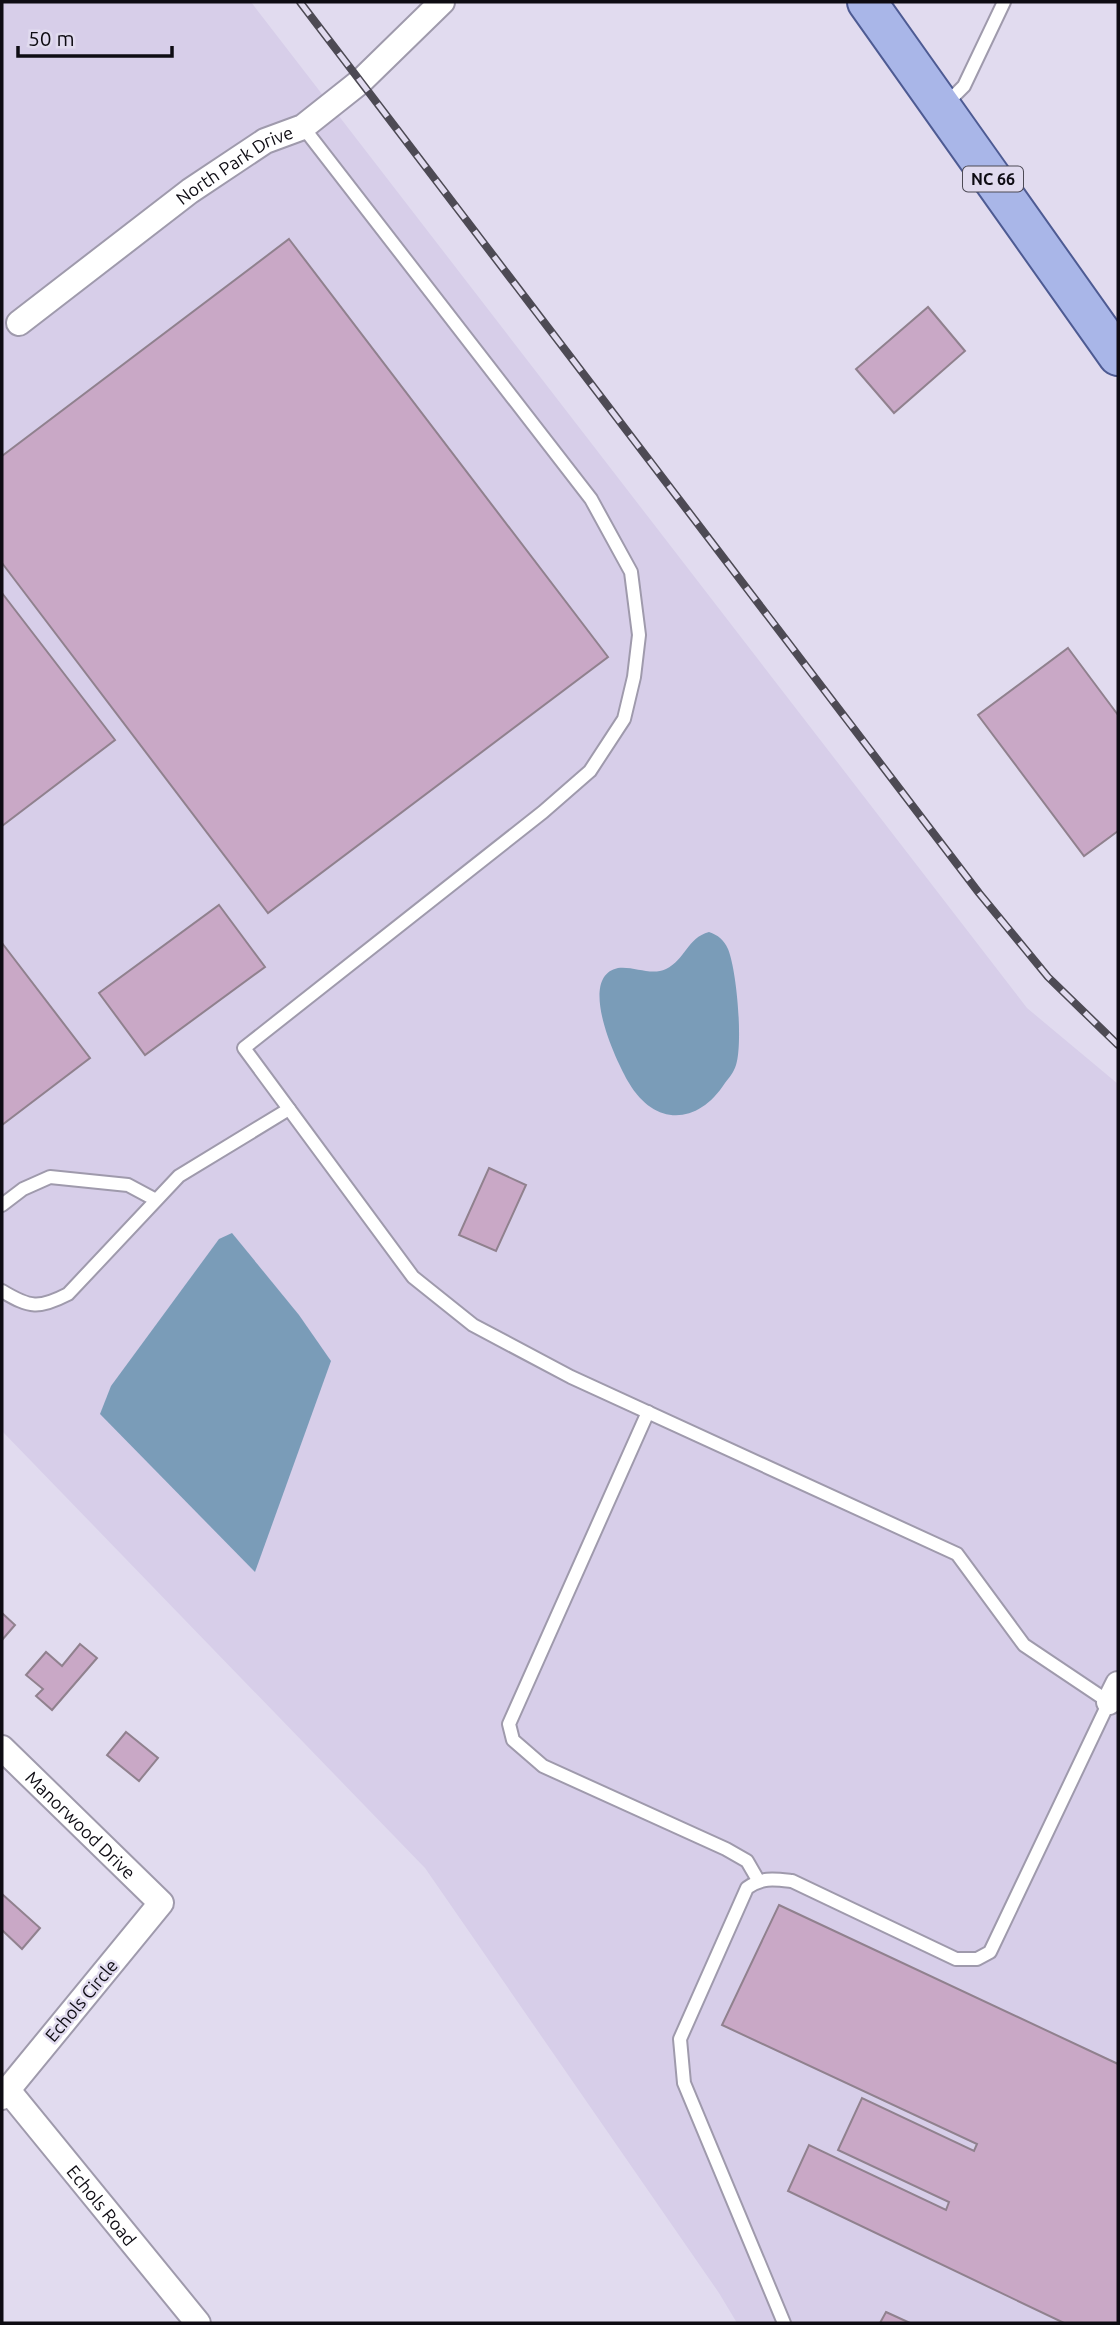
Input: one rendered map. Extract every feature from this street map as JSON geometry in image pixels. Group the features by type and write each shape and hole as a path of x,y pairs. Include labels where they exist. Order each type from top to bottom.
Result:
{"main road":[{"name":"NC 66","path":"867,2 1118,356"}],"street":[{"name":"North Park Drive","path":"19,323 190,191 265,141 303,127 361,81 442,2"},
{"name":"Manorwood Drive","path":"2,1748 161,1903"},
{"name":"Echols Circle","path":"5,2093 161,1903"},
{"name":"Echols Road","path":"5,2093 198,2323"}],"lane":[{"path":"943,107 964,86 1004,2"},
{"path":"303,127 591,499 631,572 639,635 634,677 624,719 590,771 543,812 244,1048 413,1278 473,1325 571,1377 957,1554 1024,1645 1114,1693 990,1952 977,1959 956,1959 792,1881 771,1878 758,1880 747,1888 680,2039 680,2062 684,2083 784,2323"},
{"path":"2,1291 18,1301 47,1305 68,1293 179,1176 289,1109"},
{"path":"2,1205 23,1189 50,1177 128,1185 156,1200"},
{"path":"648,1412 509,1724 513,1740 543,1766 726,1849 747,1861 758,1880"}],"shaded area":[{"path":"2,2 251,2 1027,1008 1118,1084 1118,2323 737,2323 719,2293 425,1868 2,1431"}],"water":[{"path":"709,932 723,940 731,959 739,1024 736,1065 714,1097 702,1107 690,1113 664,1113 639,1097 623,1073 603,1021 600,987 606,975 618,968 654,972 666,969 678,960 696,939"},
{"path":"232,1233 299,1315 331,1361 255,1572 100,1414 111,1386 219,1239"}],"building":[{"path":"289,239 608,657 268,913 2,563 2,456"},
{"path":"928,307 965,351 894,413 856,369"},
{"path":"2,593 115,740 2,826"},
{"path":"1068,648 1118,715 1118,831 1084,856 978,715"},
{"path":"219,905 265,967 145,1055 99,993"},
{"path":"2,943 90,1058 2,1125"},
{"path":"489,1168 526,1185 496,1251 459,1235"},
{"path":"2,1613 15,1625 2,1640"},
{"path":"80,1644 97,1658 52,1710 36,1696 43,1689 26,1675 46,1652 62,1666"},
{"path":"126,1732 158,1758 139,1781 107,1755"},
{"path":"2,1894 40,1928 22,1949 2,1930"},
{"path":"779,1905 1118,2064 1118,2323 1064,2323 788,2191 809,2145 946,2210 949,2202 838,2150 862,2098 974,2151 977,2144 722,2025"},
{"path":"886,2312 910,2323 880,2323"}],"railway":[{"path":"300,2 979,893 1048,977 1118,1045"}]}
